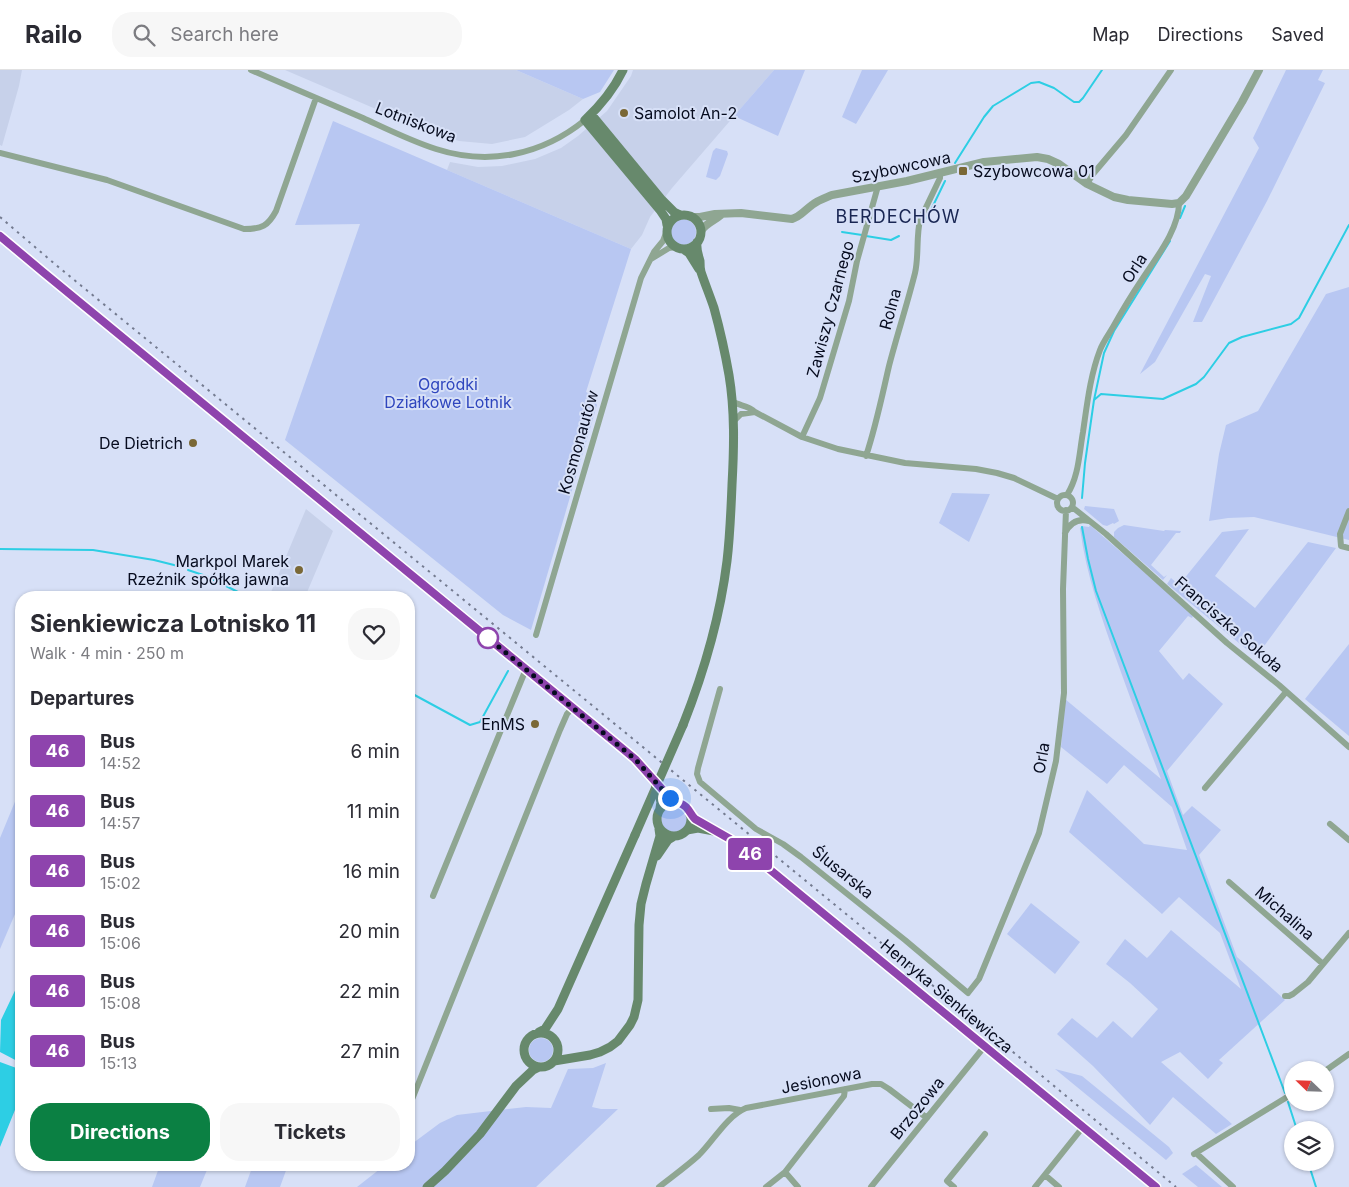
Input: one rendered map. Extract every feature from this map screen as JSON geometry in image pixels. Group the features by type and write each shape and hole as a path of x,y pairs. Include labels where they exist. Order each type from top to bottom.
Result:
{"main road":[{"path":"588,117 617,82 623,70"},
{"path":"588,117 662,200 674,212 680,215"},
{"path":"588,117 666,219 669,241 689,253 701,271"},
{"path":"667,229 672,218 680,215 689,215 699,223 700,239 691,248 679,248"},
{"path":"0,236 573,707 635,759 676,802 686,807 691,823 687,830 681,835 668,840 652,865"},
{"path":"539,1067 531,1064 526,1058 523,1050 525,1042 531,1035 545,1029 558,1009 683,726 706,660 722,593 730,520 733,459 732,401 722,338 701,271 696,250 697,242"},
{"path":"554,1061 595,1054 610,1047 625,1033 634,1017 638,1000 640,918 646,884 660,836 656,821 661,802 655,781"},
{"path":"660,808 667,803 676,802"},
{"name":"Henryka Sienkiewicza","path":"690,815 737,843 1156,1187"},
{"name":"Henryka Sienkiewicza","path":"687,830 698,828 716,832"},
{"path":"659,829 666,835 674,837"},
{"path":"427,1187 480,1134 516,1086 533,1070 547,1066 554,1061 558,1054 554,1032 558,1009"},
{"path":"539,1032 548,1034 562,1050 581,1056"},
{"path":"516,1086 526,1058"}],"street":[{"name":"Lotniskowa","path":"251,70 437,150 472,157 501,156 531,150 557,140 588,117"},
{"path":"1087,184 1093,174 1126,136 1171,70"},
{"name":"Orla","path":"1067,495 1078,466 1087,404 1101,349 1172,230 1179,209 1179,203 1186,196 1259,70"},
{"path":"0,153 107,180 244,229 254,229 263,227 268,223 276,211 316,98"},
{"name":"Szybowcowa","path":"693,217 700,218 715,214 741,213 792,219 797,218 820,200 832,196 984,162 1037,157 1059,164 1087,184 1114,197 1128,200 1179,203"},
{"name":"Rolna","path":"866,456 874,432 915,272 918,254 918,226 940,178 940,172"},
{"name":"Zawiszy Czarnego","path":"802,437 820,398 849,301 857,261 878,186"},
{"path":"701,231 704,226 720,215"},
{"name":"Kosmonautów","path":"536,635 641,278 654,252 663,241 667,229"},
{"path":"651,259 668,248 679,248"},
{"path":"732,401 748,407 802,437 838,450 905,462 997,473 1014,478 1058,498 1067,495 1073,500 1069,509 1059,507 1058,498"},
{"path":"733,422 741,414 755,412"},
{"name":"Orla","path":"968,993 979,979 1039,833 1056,761 1064,693 1064,534 1069,509"},
{"name":"Franciszka Sokoła","path":"1069,509 1090,522 1349,747"},
{"path":"1349,511 1340,534 1341,546 1349,548"},
{"path":"1064,534 1073,523 1085,520 1090,522"},
{"path":"433,896 526,669"},
{"name":"Ślusarska","path":"720,689 696,774 700,782 756,829 783,844 801,857 968,993"},
{"path":"1205,788 1286,692"},
{"path":"415,1092 566,714 573,707"},
{"path":"1330,824 1349,840"},
{"name":"Michalina","path":"1229,882 1323,964"},
{"path":"1285,996 1293,994 1308,982 1349,933"},
{"name":"Brzozowa","path":"870,1187 984,1047"},
{"path":"1334,1065 1348,1056"},
{"name":"Jesionowa","path":"711,1109 729,1108 740,1110 872,1084 881,1084 927,1118"},
{"path":"766,1187 786,1172 844,1096 845,1089"},
{"path":"1233,1187 1195,1154 1284,1099"},
{"path":"662,1186 700,1154 740,1110"},
{"path":"1035,1187 1083,1127"},
{"path":"954,1187 947,1181 985,1134"},
{"path":"786,1172 798,1187"},
{"path":"1045,1175 1059,1187"}],"shaded area":[{"path":"0,70 22,70 2,146 0,145"},
{"path":"285,70 516,70 583,99 569,110 525,137 492,144 459,141 427,131"},
{"path":"633,70 774,70 672,188 650,217 642,235 631,249 447,170 450,162 478,167 502,166 535,159 561,148 607,111 631,76"},
{"name":"Markpol Marek Rzeźnik spółka jawna","path":"306,509 333,531 308,591 272,591"}],"green space":[{"path":"516,70 614,70 600,92 583,99"},
{"path":"774,70 805,70 778,136 734,116"},
{"path":"862,70 888,70 856,124 842,117"},
{"path":"1286,70 1323,70 1318,80 1325,83 1267,201 1202,322 1193,322 1211,276 1205,274 1155,362 1140,374 1259,148 1253,138"},
{"name":"Ogródki Działkowe Lotnik","path":"333,121 631,249 586,392 598,398 597,405 531,630 503,615 285,440 360,224 295,225"},
{"path":"716,148 727,151 728,154 720,176 716,180 706,177 713,151"},
{"path":"683,219 692,223 696,232 692,241 683,245 674,241 670,232 674,223"},
{"path":"1349,287 1349,540 1254,517 1209,521 1219,454 1226,425 1258,411 1326,294"},
{"path":"952,493 990,494 969,542 939,523"},
{"path":"1085,506 1114,509 1119,521 1107,526 1103,525 1084,509"},
{"path":"1090,525 1193,616 1192,618 1188,616 1159,651 1183,680 1189,673 1223,704 1167,771 1183,815 1192,806 1221,830 1199,855 1237,957 1285,1000 1219,1060 1223,1063 1208,1079 1180,1052 1161,1062 1232,1124 1216,1134 1173,1097 1150,1125 1093,1066 1057,1034 1072,1018 1097,1038 1113,1021 1132,1038 1158,1009 1106,964 1125,939 1147,958 1171,930 1241,989 1220,933 1179,897 1162,914 1069,832 1087,790 1144,844 1187,850 1172,807 1124,765 1107,784 1061,747 1065,699 1161,779 1112,647 1090,580 1080,528 1082,526 1089,527"},
{"path":"1124,525 1164,531 1181,531 1176,533 1151,565 1164,577 1167,575 1163,580 1114,537 1114,532"},
{"path":"1249,529 1215,576 1255,608 1308,542 1336,548 1256,657 1167,584 1171,578 1179,585 1222,532"},
{"path":"1349,644 1349,736 1305,699"},
{"path":"15,802 15,914 0,949 0,838"},
{"path":"674,806 683,810 687,819 683,828 674,832 665,828 661,819 665,810"},
{"path":"1031,903 1080,942 1055,974 1007,934"},
{"path":"541,1038 550,1041 553,1050 550,1059 541,1062 532,1059 529,1050 532,1041"},
{"path":"606,1063 592,1107 618,1109 536,1187 357,1187 377,1171 415,1171 415,1142 440,1123 457,1115 526,1107 551,1108 568,1069 593,1068"},
{"path":"1055,1069 1082,1076 1169,1147 1173,1153 1166,1160"},
{"path":"1196,1165 1222,1187 1198,1187 1182,1174"},
{"path":"158,1171 207,1171 200,1187 152,1187"},
{"path":"251,1171 286,1171 280,1187 245,1187"}],"water":[{"path":"15,991 15,1060 0,1052 1,1020"},
{"path":"0,1062 15,1068 15,1110 0,1147"}],"waterway":[{"path":"955,163 993,106 1031,83 1039,82 1054,88 1074,102 1079,102 1102,70"},
{"path":"922,224 945,181"},
{"path":"1180,218 1185,206"},
{"path":"1094,400 1101,394 1163,399 1196,384 1204,377 1229,343 1242,337 1291,324 1299,318 1349,225"},
{"path":"842,232 862,235"},
{"path":"866,236 891,240 899,236"},
{"path":"1082,498 1094,400 1104,353 1114,331 1170,241"},
{"path":"1082,527 1096,591 1284,1090"},
{"path":"0,549 93,550 154,560 182,567"},
{"path":"188,570 206,576 236,591"},
{"path":"415,695 470,725 480,722 508,671"},
{"path":"1291,1111 1294,1121"},
{"path":"1311,1171 1316,1187"}],"railway":[{"path":"0,217 1176,1187"}],"bus line":[{"name":"46","path":"0,236 635,759 670,798 686,807 690,815 746,850 1156,1187"}],"place":[{"name":"Samolot An-2","path":"624,113"},
{"name":"Szybowcowa 01","path":"963,171"},
{"name":"De Dietrich","path":"193,443"},
{"name":"Markpol Marek Rzeźnik spółka jawna","path":"299,570"},
{"name":"EnMS","path":"535,724"}],"district":[{"name":"BERDECHÓW","path":"898,216"}],"route":[{"path":"488,638 483,634 635,759 670,798"}]}
